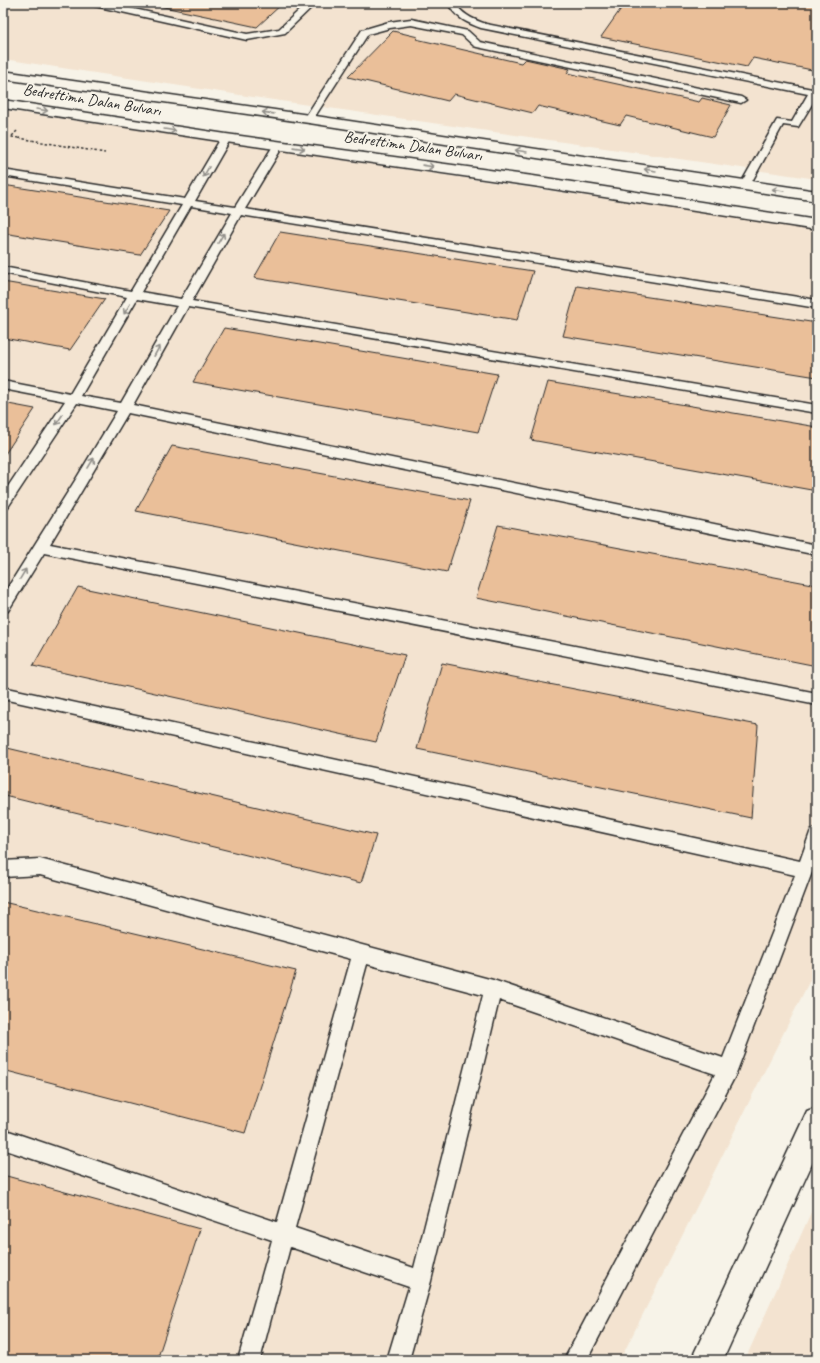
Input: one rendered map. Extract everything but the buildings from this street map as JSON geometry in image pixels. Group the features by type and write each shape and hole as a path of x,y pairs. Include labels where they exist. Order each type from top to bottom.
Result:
{"main road":[{"name":"Bedrettimn Dalan Bulvarı","path":"3,75 309,119 817,196"},
{"name":"Bedrettimn Dalan Bulvarı","path":"3,104 278,146 533,181 817,225"},
{"path":"707,1360 817,1121"}],"lane":[{"path":"95,3 247,37 282,31 312,3"},
{"path":"457,3 454,7 460,15 484,26 815,93 795,125 780,122 745,185"},
{"path":"309,119 365,32 389,25 411,22 465,33 477,44 741,100"},
{"path":"3,504 73,399 136,295 226,138"},
{"path":"3,607 125,408 184,302 238,210 278,146"},
{"path":"3,173 817,304"},
{"path":"3,270 136,295 817,409"},
{"path":"3,384 817,550"},
{"path":"40,547 817,699"},
{"path":"3,693 804,870"},
{"path":"575,1360 728,1069 817,835"},
{"path":"3,869 40,867 493,989 728,1069"},
{"path":"249,1360 361,954"},
{"path":"398,1360 421,1281 493,989"},
{"path":"3,1139 421,1281"}],"path":[{"path":"19,129 11,137 105,153"},
{"path":"19,138 23,141"}],"shaded area":[{"path":"3,3 817,3 817,179 3,59"},
{"path":"3,110 817,230 817,966 620,1360 3,1360"},
{"path":"817,1199 817,1360 745,1360"}]}
